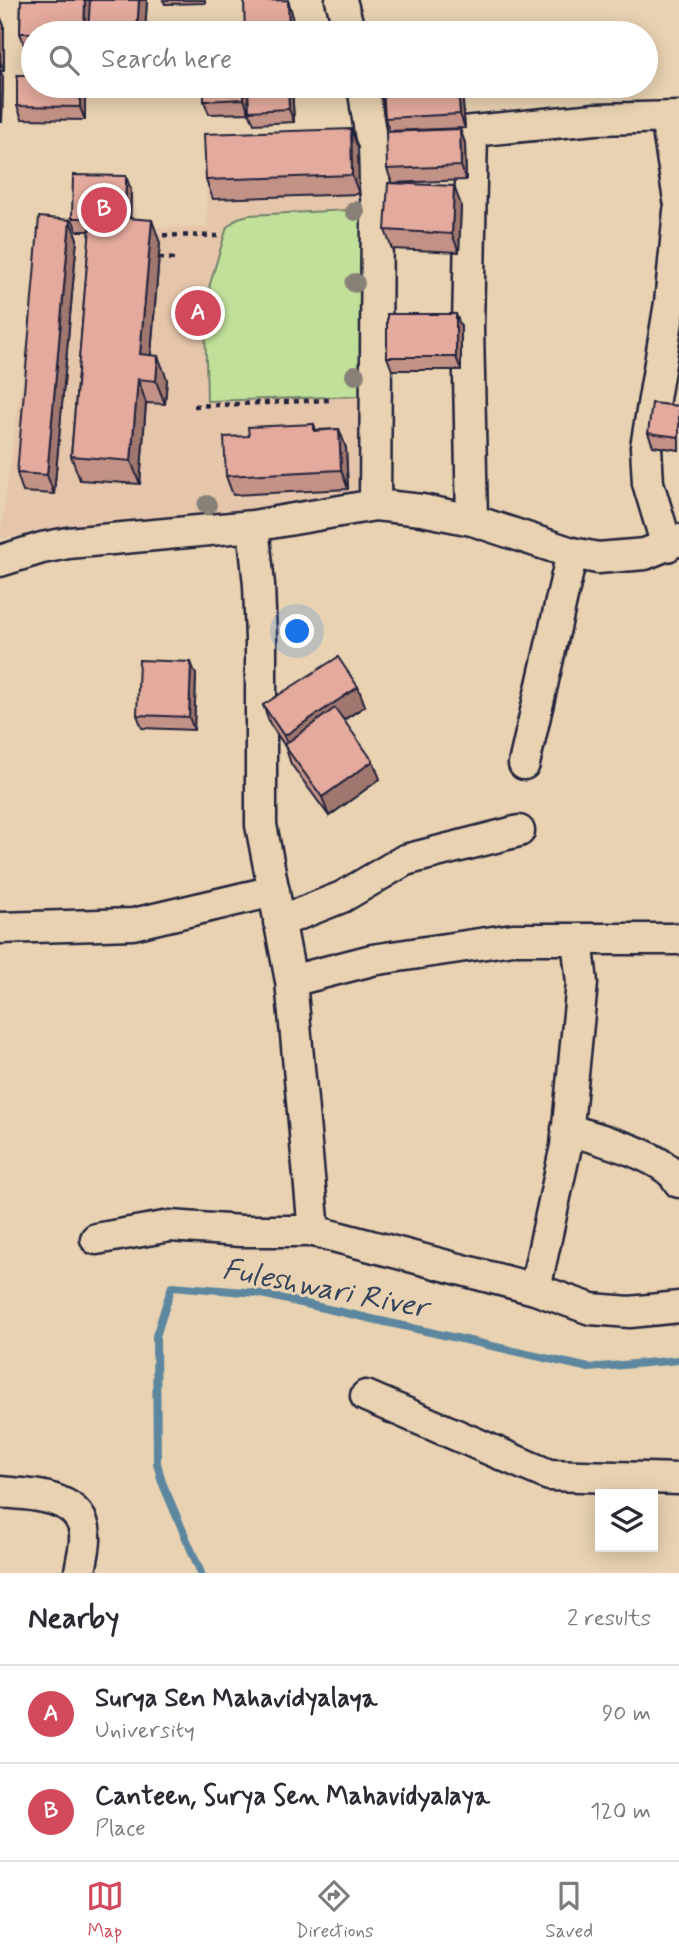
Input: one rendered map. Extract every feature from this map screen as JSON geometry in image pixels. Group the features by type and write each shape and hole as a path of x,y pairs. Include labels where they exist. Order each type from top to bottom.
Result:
{"street":[{"path":"341,0 347,21"},
{"path":"371,98 396,137 377,208 375,505"},
{"path":"396,137 595,120 673,118 679,200"},
{"path":"472,131 468,328 472,520"},
{"path":"0,561 68,543 253,526 375,505 422,510 472,520 572,553 598,558 645,554 673,543 648,483 646,447 670,303 679,211"},
{"path":"253,526 261,640 260,814 291,981 314,1231"},
{"path":"524,764 572,553"},
{"path":"279,922 342,897 405,860 519,831"},
{"path":"0,928 133,923 274,891"},
{"path":"291,981 372,960 513,939 679,939"},
{"path":"535,1289 567,1129 582,983 577,939"},
{"path":"567,1129 656,1160 675,1175 679,1182"},
{"path":"96,1239 170,1226 241,1231 314,1231 535,1289 591,1310 630,1312 679,1307"},
{"path":"366,1395 549,1475 679,1479"},
{"path":"0,1492 41,1497 65,1504 79,1516 85,1535 80,1573"}],"path":[{"path":"141,234 218,236"},
{"path":"159,258 176,259"},
{"path":"194,406 329,400"}],"shaded area":[{"path":"365,147 361,484 357,489 348,496 182,522 0,538 44,217 74,219 76,187 133,187 134,227 207,228 206,152"}],"green space":[{"path":"368,209 363,396 207,401 205,321 210,284 227,227 238,218 249,215"}],"building":[{"path":"21,0 85,0 84,21 21,21 20,33"},
{"path":"90,0 139,0 138,21 89,21"},
{"path":"288,0 289,21 245,21 244,1"},
{"path":"17,75 21,75 21,98 80,98 80,107 17,106"},
{"path":"204,98 244,98 244,99 204,101"},
{"path":"248,98 289,98 289,109 249,111"},
{"path":"384,98 459,98 460,114 385,118"},
{"path":"351,129 352,175 206,180 204,134"},
{"path":"460,129 461,166 387,169 386,132"},
{"path":"73,175 126,176 125,218 91,215 91,218 72,218"},
{"path":"388,183 454,186 452,234 385,230"},
{"path":"91,215 152,220 140,354 158,356 156,381 138,379 131,461 71,456"},
{"path":"39,217 70,220 47,475 17,473"},
{"path":"387,314 456,314 456,357 387,357"},
{"path":"652,403 679,406 679,437 648,433"},
{"path":"314,424 314,431 339,429 341,470 226,476 224,437 249,436 248,427"},
{"path":"338,657 358,687 284,736 263,705"},
{"path":"139,660 191,662 189,717 137,715"},
{"path":"335,708 373,761 322,797 284,745"}],"waterway":[{"name":"Fuleshwari River","path":"201,1573 162,1482 157,1463 156,1336 172,1286 257,1293 589,1368 679,1360"}],"place":[{"name":"Canteen, Surya Sen Mahavidyalaya","path":"104,210"},
{"name":"Surya Sen Mahavidyalaya","path":"198,313"}]}
